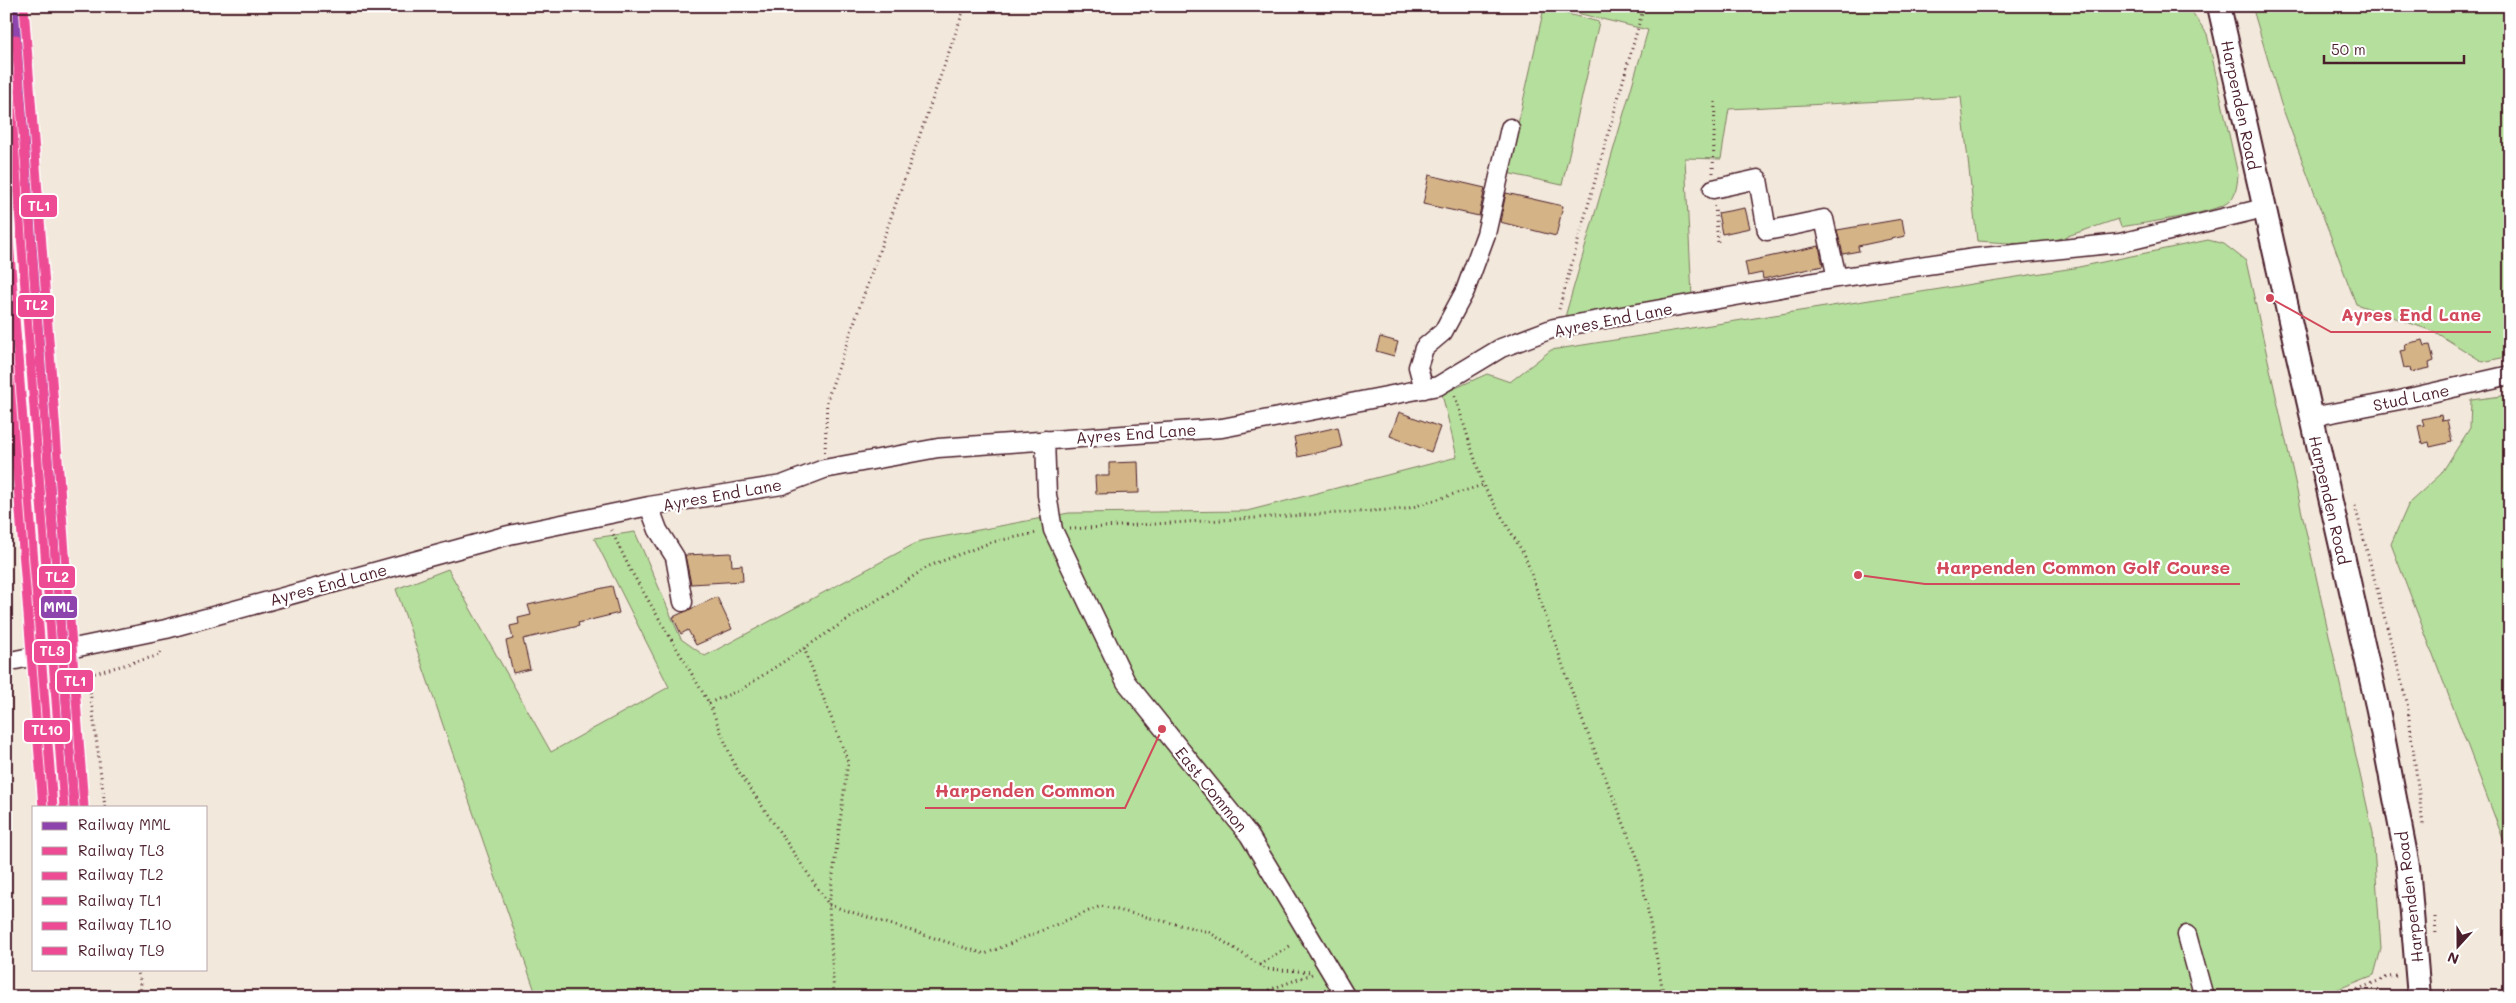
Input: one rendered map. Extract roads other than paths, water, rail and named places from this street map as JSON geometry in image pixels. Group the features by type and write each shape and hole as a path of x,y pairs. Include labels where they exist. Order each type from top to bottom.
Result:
{"main road":[{"name":"Harpenden Road","path":"2219,6 2382,729 2408,866 2419,986"}],"street":[{"path":"1424,389 1418,367 1424,348 1444,332 1465,291 1486,234 1510,128"},
{"path":"1713,189 1758,179 1767,231 1824,219 1837,278"},
{"name":"Ayres End Lane","path":"6,662 166,629 508,535 603,514 782,485 824,469 938,448 1222,428 1438,386 1501,348 1554,328 1837,278 1975,258 2120,243 2264,208"},
{"name":"Stud Lane","path":"2312,417 2400,400 2510,375"},
{"name":"East Common","path":"1045,440 1046,495 1053,530 1126,682 1249,835 1346,997"},
{"path":"649,506 658,530 675,557 683,602"},
{"path":"2187,935 2204,997"}],"rail line":[{"name":"MML","path":"14,6 74,806"},
{"name":"TL1","path":"24,6 84,806"},
{"name":"TL3","path":"6,36 64,806"},
{"name":"TL2","path":"16,39 74,806"},
{"name":"TL10","path":"6,202 53,806"},
{"name":"TL9","path":"6,332 43,806"}],"place":[{"name":"Ayres End Lane","path":"2270,298"},
{"name":"Harpenden Common Golf Course","path":"1858,575"},
{"name":"Harpenden Common","path":"1162,729"}]}
